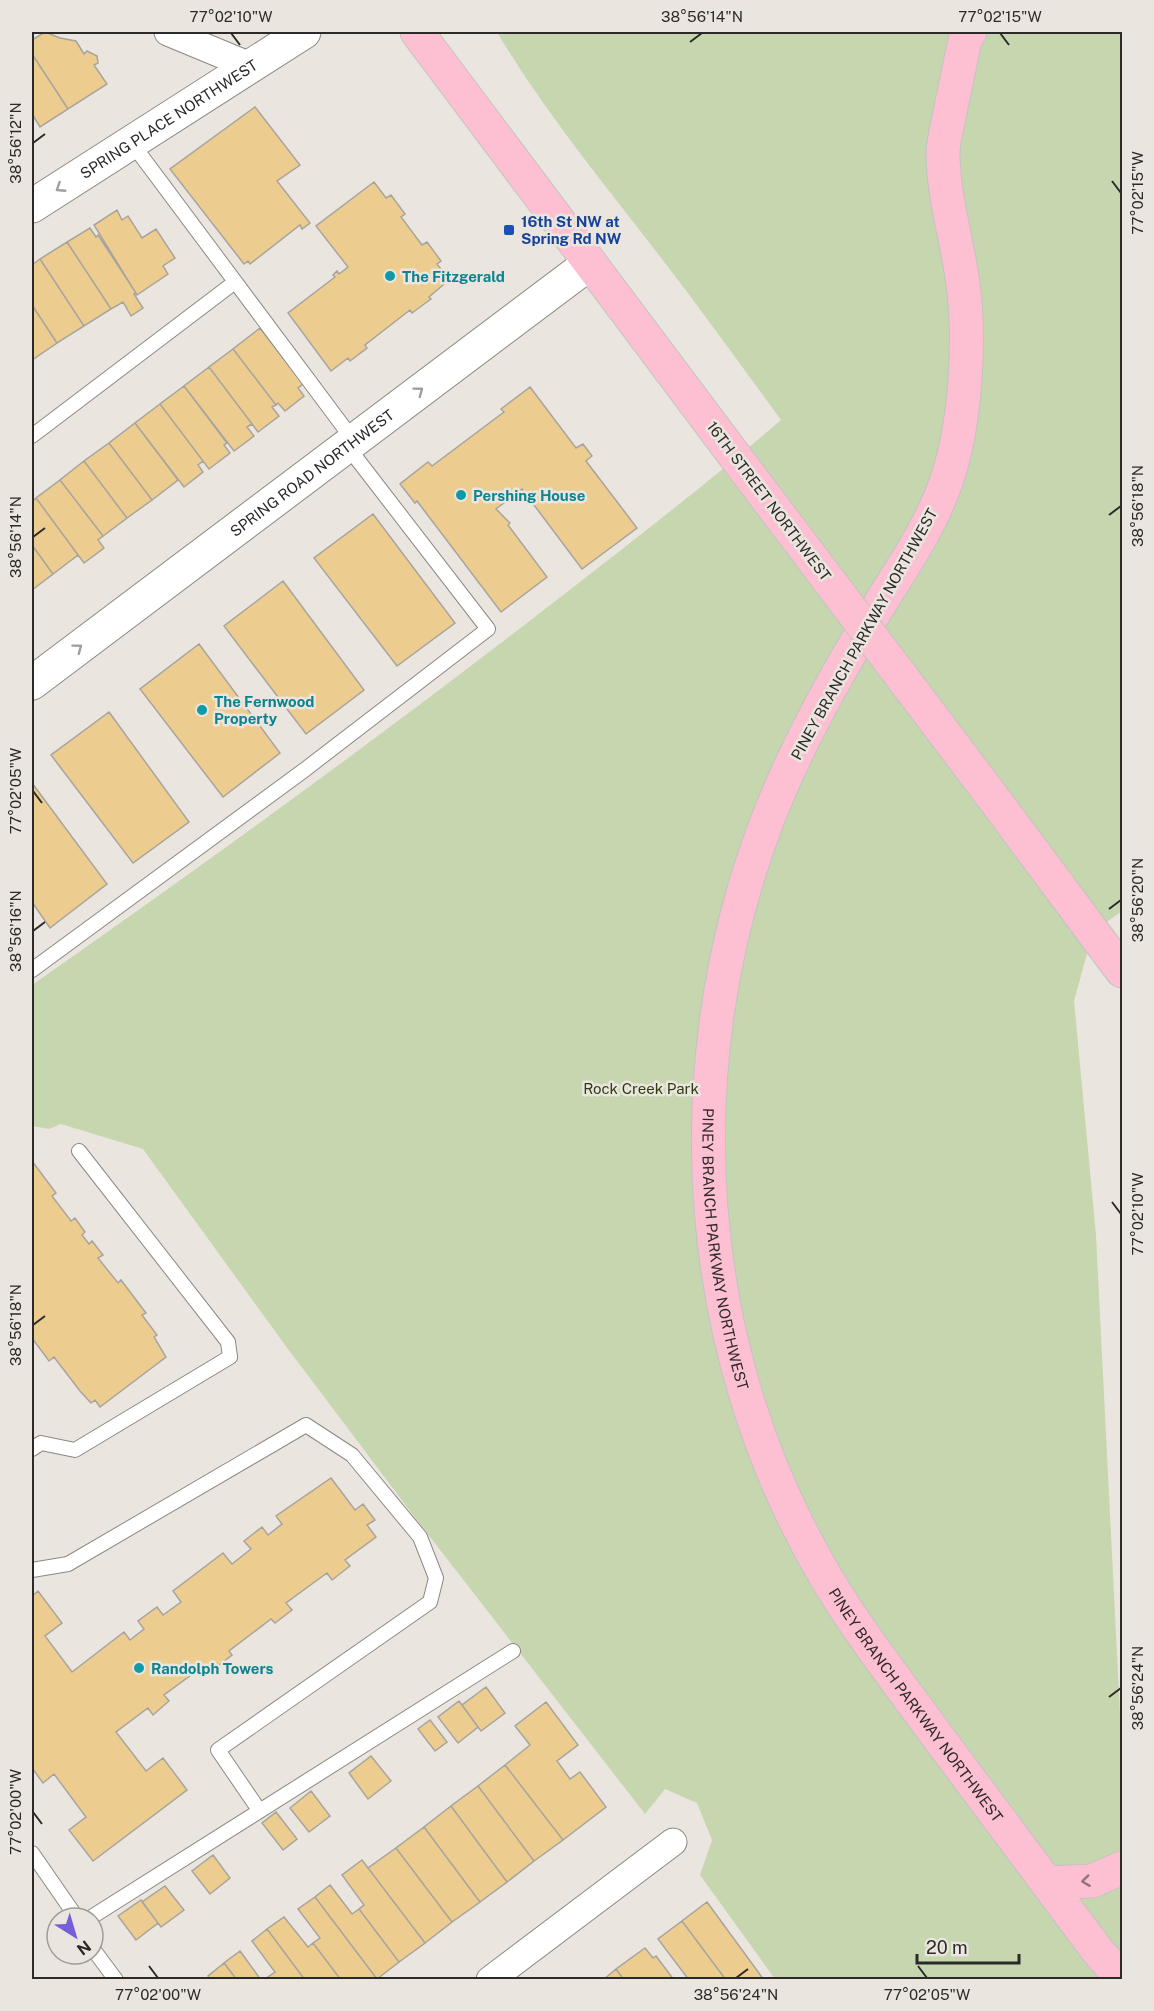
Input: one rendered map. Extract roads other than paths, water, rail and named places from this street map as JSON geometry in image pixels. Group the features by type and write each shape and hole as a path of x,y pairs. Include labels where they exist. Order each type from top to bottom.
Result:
{"main road":[{"name":"16TH STREET NORTHWEST","path":"417,32 1122,971"},
{"name":"PINEY BRANCH PARKWAY NORTHWEST","path":"970,32 965,40 943,150 964,293 963,400 950,472 933,514 807,730 779,790 747,877 729,941 714,1025 709,1093 708,1170 716,1259 735,1357 764,1448 789,1506 826,1577 857,1626 1047,1883 1122,1979"},
{"path":"1047,1883 1092,1881 1104,1878 1122,1868"}],"street":[{"path":"168,32 250,66"},
{"name":"SPRING PLACE NORTHWEST","path":"32,206 304,32"},
{"name":"SPRING ROAD NORTHWEST","path":"32,683 590,263"},
{"path":"490,1980 673,1842"}],"lane":[{"path":"32,970 303,771 488,629 350,444 235,282 131,142"},
{"path":"32,436 235,282"},
{"path":"32,1449 40,1443 75,1450 230,1357 228,1342 79,1150"},
{"path":"32,1570 68,1564 306,1425 352,1455 420,1537 436,1578 430,1602 218,1750 259,1810"},
{"path":"105,1908 513,1651"},
{"path":"32,1853 69,1906"},
{"path":"105,1965 116,1980"}],"place":[{"name":"16th St NW at Spring Rd NW","path":"509,230"},
{"name":"The Fitzgerald","path":"390,276"},
{"name":"Pershing House","path":"461,495"},
{"name":"The Fernwood Property","path":"202,710"},
{"name":"Randolph Towers","path":"139,1668"}],"park label":[{"name":"Rock Creek Park","path":"641,1088"}]}
